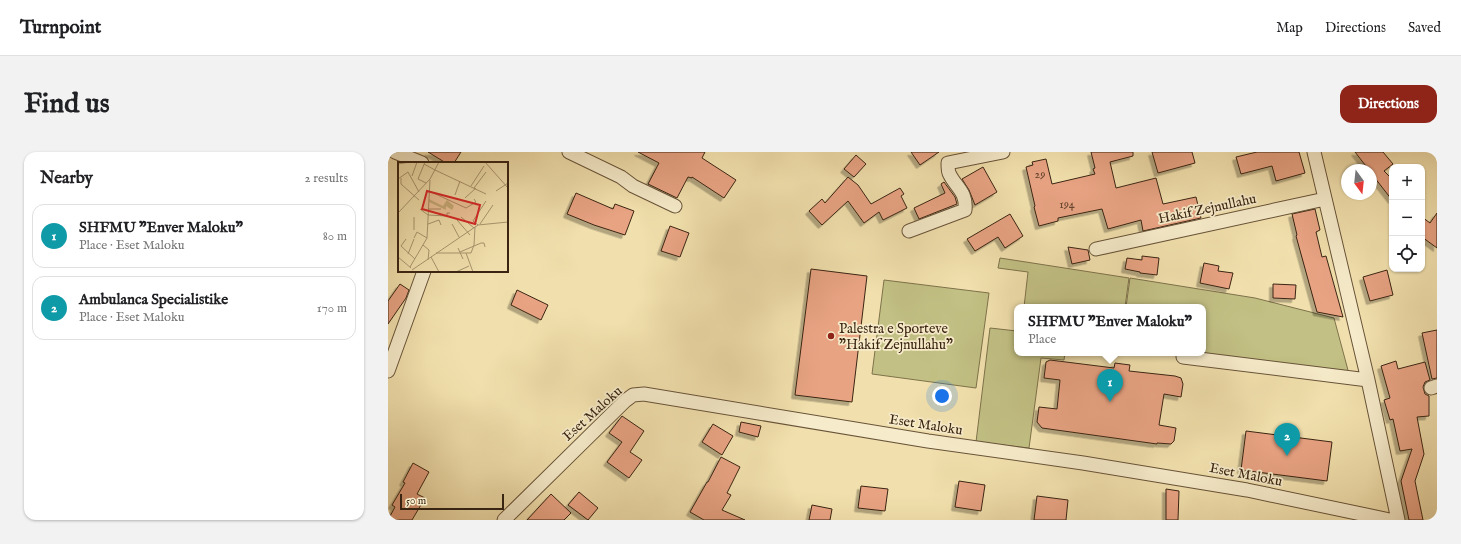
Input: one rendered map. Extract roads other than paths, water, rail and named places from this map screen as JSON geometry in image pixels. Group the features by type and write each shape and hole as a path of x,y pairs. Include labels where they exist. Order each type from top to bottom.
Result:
{"street":[{"path":"395,152 420,162"},
{"path":"569,152 621,177 633,186 675,206"},
{"path":"1314,152 1368,380 1398,520"},
{"path":"909,230 965,210 966,202 962,192 949,172 948,163 999,153"},
{"name":"Hakif Zejnullahu","path":"1096,248 1325,199"},
{"path":"388,371 424,272"},
{"path":"1183,356 1368,380"},
{"name":"Eset Maloku","path":"504,520 625,402 633,396 644,394 928,441 1083,463 1247,490 1390,520"}],"place":[{"name":"Palestra e Sporteve \"Hakif Zejnullahu\"","path":"831,336"},
{"name":"SHFMU \"Enver Maloku\"","path":"1110,402"},
{"name":"Ambulanca Specialistike","path":"1287,456"}]}
